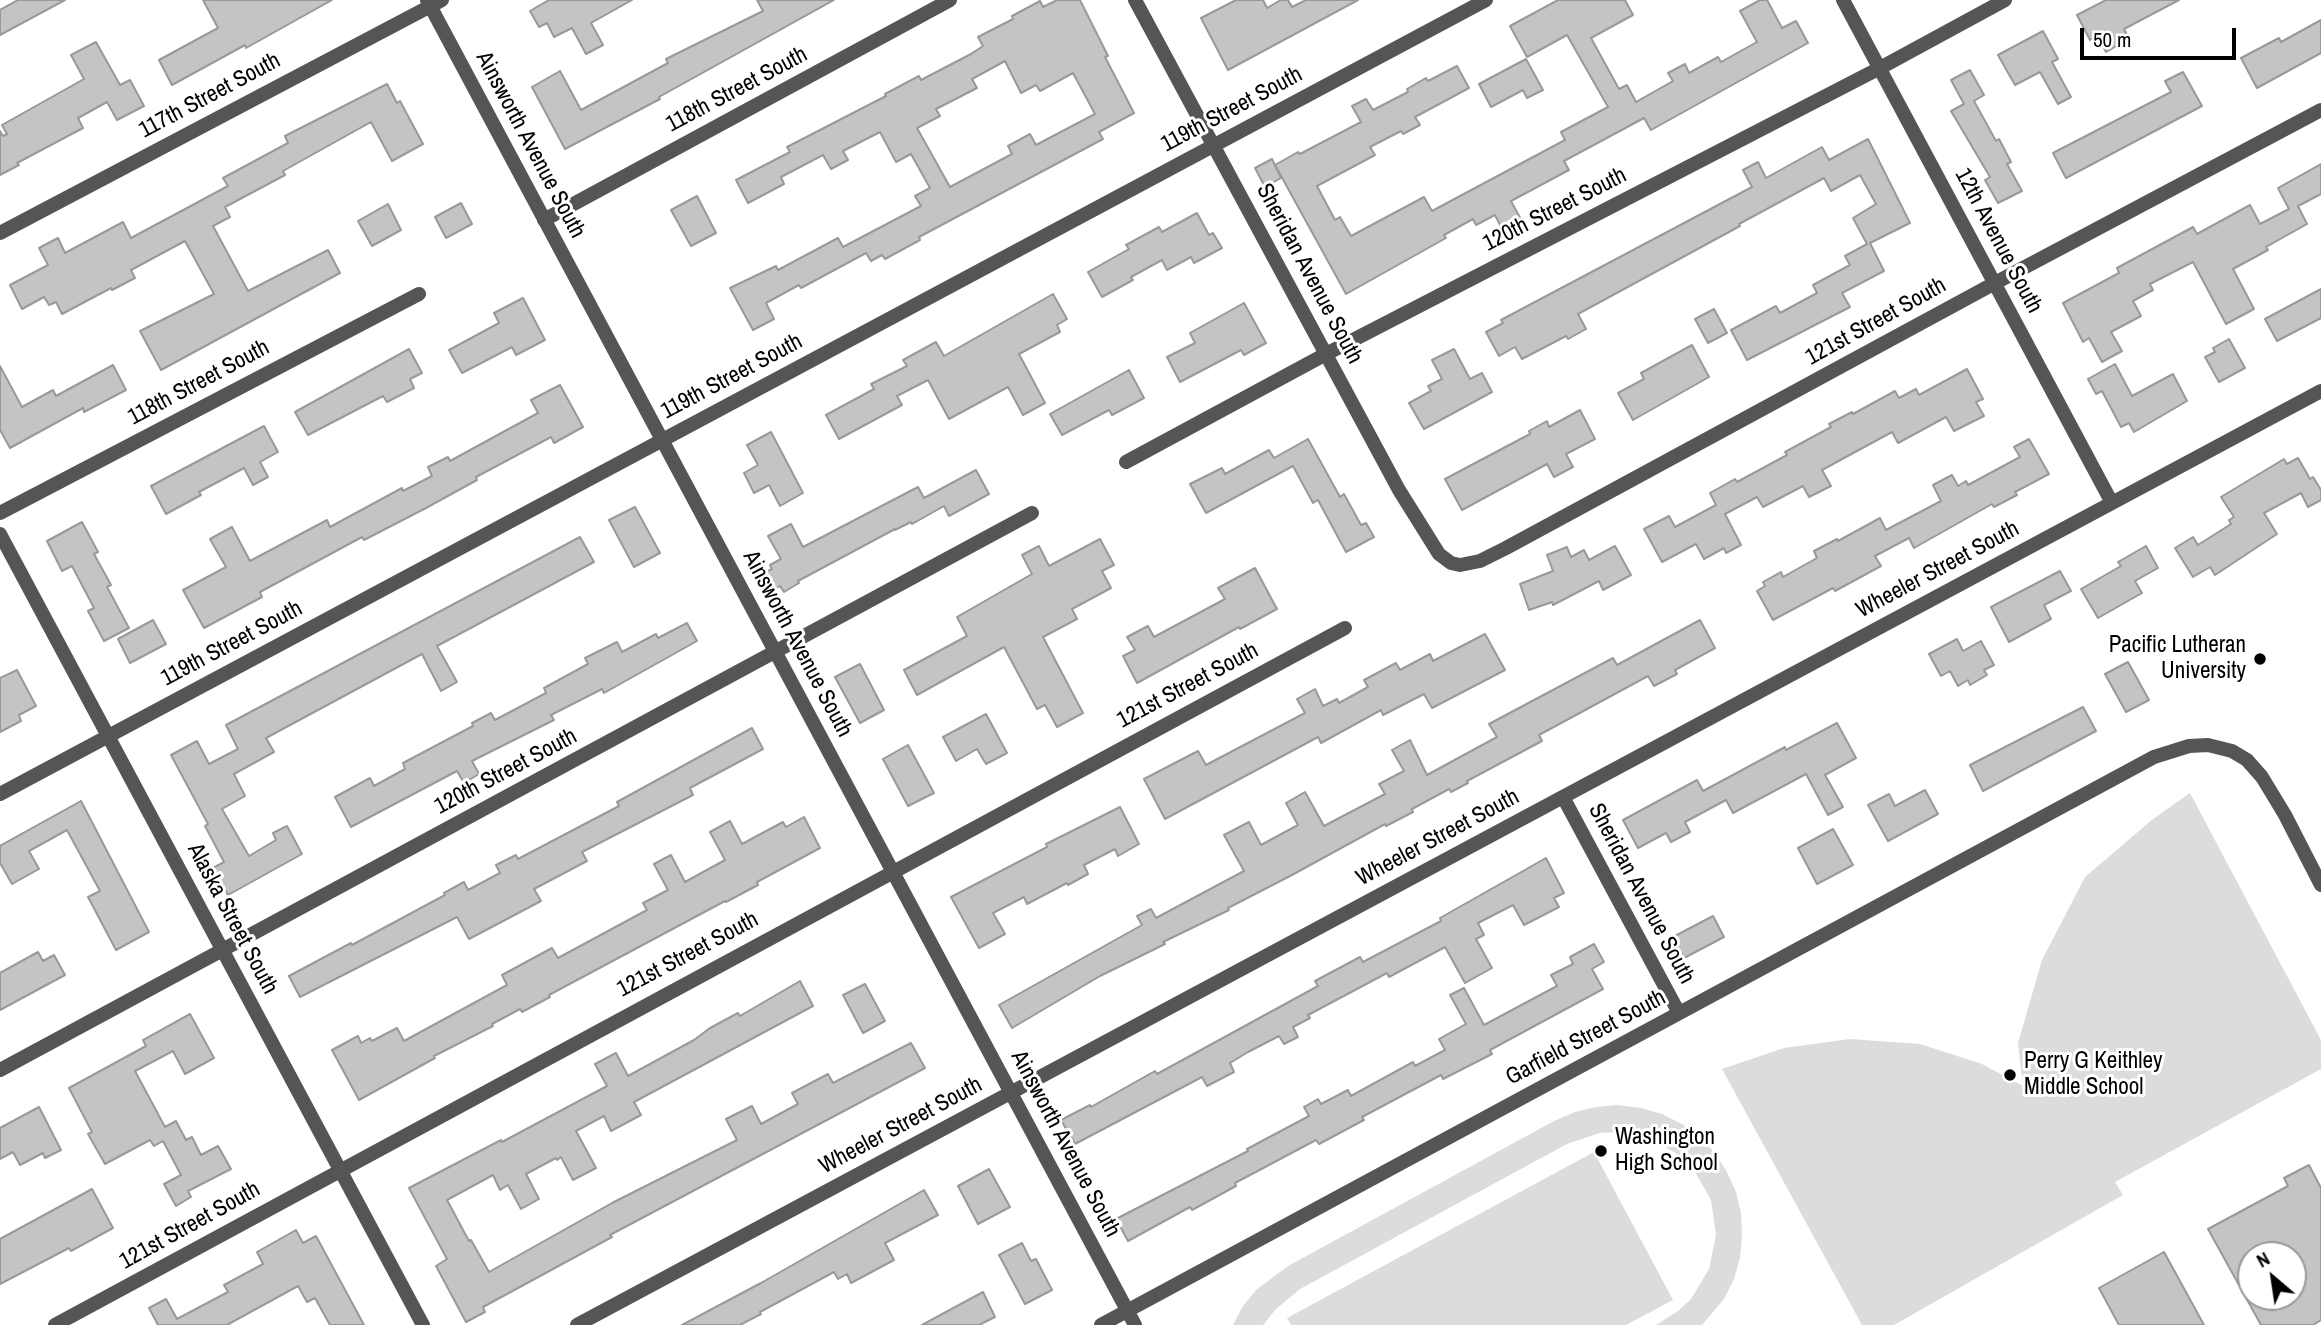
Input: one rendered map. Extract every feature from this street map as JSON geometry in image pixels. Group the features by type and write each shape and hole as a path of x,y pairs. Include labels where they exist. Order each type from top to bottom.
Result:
{"street":[{"name":"118th Street South","path":"544,220 950,0"},
{"name":"Sheridan Avenue South","path":"1135,0 1421,527 1439,554 1451,563"},
{"name":"119th Street South","path":"0,794 1486,0"},
{"name":"12th Avenue South","path":"1843,0 2112,503"},
{"name":"120th Street South","path":"1126,462 1326,354 1880,68 2005,0"},
{"name":"Ainsworth Avenue South","path":"433,2 544,220 1131,1320"},
{"name":"117th Street South","path":"0,233 433,2"},
{"name":"121st Street South","path":"1451,563 1470,564 1492,555 2321,110"},
{"name":"118th Street South","path":"0,513 419,294"},
{"name":"Wheeler Street South","path":"577,1325 2321,391"},
{"name":"120th Street South","path":"0,1070 1032,513"},
{"name":"Alaska Street South","path":"0,534 424,1325"},
{"name":"121st Street South","path":"55,1325 1345,628"},
{"name":"Garfield Street South","path":"1101,1325 1131,1320 1679,1013 2154,757 2189,746 2208,745 2232,751 2247,760 2262,777 2285,815 2321,884"},
{"name":"Sheridan Avenue South","path":"1563,797 1679,1013"}],"shaded area":[{"path":"2190,793 2321,1040 2321,1069 2115,1182 2123,1195 1894,1325 1862,1325 1722,1069 1784,1048 1850,1039 1920,1044 1982,1064 2023,1086 2018,1043 2042,960 2085,877 2153,819"},
{"path":"1618,1105 1662,1114 1700,1137 1715,1153 1736,1192 1741,1213 1740,1258 1724,1299 1702,1325 1656,1325 1691,1299 1709,1269 1716,1235 1711,1200 1694,1170 1682,1157 1652,1139 1618,1132 1600,1133 1567,1144 1300,1289 1276,1309 1263,1325 1233,1325 1256,1290 1288,1266 1554,1121 1575,1112"},
{"path":"1594,1152 1673,1300 1626,1325 1291,1325 1287,1318"}],"building":[{"path":"18,0 65,0 0,35 0,10"},
{"path":"203,0 332,0 172,85 159,60 218,28"},
{"path":"549,0 632,0 591,23 603,45 586,54 572,28 554,37 547,23 539,27 530,11"},
{"path":"757,0 834,0 659,97 660,99 565,149 532,87 560,71 581,110 668,63 666,59 763,11"},
{"path":"1057,0 1080,0 1134,113 1099,132 1103,139 919,237 920,240 885,259 882,255 871,261 866,253 801,288 799,285 766,303 774,319 753,330 730,288 776,266 778,270 838,238 843,247 921,206 915,196 930,188 911,154 896,162 880,132 843,151 848,160 831,169 823,155 781,177 784,184 748,203 736,180 790,152 787,147 886,96 885,94 919,76 921,80 971,54 983,46 978,37 1013,19 1012,16 1040,1 1043,7","holes":["1005,61 1021,93 1036,85 1040,91 1073,73 1095,114 1036,145 1030,134 1008,146 1012,154 950,187 917,128 940,116 936,109 977,88 972,79"]},
{"path":"1236,0 1263,0 1267,8 1281,0 1288,0 1292,7 1306,0 1358,0 1228,70 1201,18"},
{"path":"1558,0 1625,0 1633,15 1591,38 1619,89 1627,85 1636,102 1673,81 1668,73 1685,64 1689,73 1718,57 1721,62 1757,42 1740,11 1760,0 1767,0 1782,28 1796,21 1808,43 1651,130 1644,118 1564,161 1569,170 1511,201 1524,225 1505,235 1495,215 1476,225 1473,219 1444,235 1446,238 1346,294 1275,165 1361,122 1352,106 1366,99 1373,110 1408,92 1407,89 1426,78 1428,81 1457,66 1469,88 1415,117 1420,125 1403,134 1401,131 1370,147 1375,155 1317,186 1335,220 1340,217 1351,236 1424,197 1432,211 1565,140 1561,132 1608,107 1567,35 1527,57 1510,26"},
{"path":"2106,0 2179,0 2124,29 2129,39 2106,52 2098,36 2090,40 2077,15"},
{"path":"2321,20 2321,53 2257,88 2241,58 2279,38 2281,42"},
{"path":"2043,31 2058,59 2052,62 2071,97 2058,104 2040,72 2015,85 1998,55"},
{"path":"96,42 120,85 130,80 144,106 117,120 107,102 78,118 83,128 0,175 0,131 3,136 7,134 2,125 84,79 71,55"},
{"path":"1526,59 1543,90 1527,98 1523,90 1491,107 1479,84"},
{"path":"1970,70 1984,95 1974,101 1996,141 1999,139 2011,162 2007,164 2022,191 1998,203 1985,180 1990,177 1951,111 1964,104 1951,80"},
{"path":"2183,72 2202,106 2066,178 2053,153 2171,92 2165,81"},
{"path":"387,84 397,103 400,101 423,144 392,161 371,122 283,171 285,175 225,207 230,217 213,226 248,291 328,250 340,273 161,370 140,331 214,294 185,241 131,270 135,278 62,314 56,302 49,305 44,297 22,309 10,285 48,265 39,248 58,238 65,253 123,222 131,238 228,186 223,178 288,143 285,136"},
{"path":"1868,139 1910,223 1870,243 1884,271 1842,293 1850,307 1747,360 1731,330 1776,306 1780,313 1817,293 1813,285 1850,265 1845,256 1867,244 1853,218 1876,204 1860,175 1831,191 1824,178 1578,314 1586,329 1568,339 1566,336 1522,359 1515,347 1499,356 1486,332 1503,323 1501,320 1752,187 1743,170 1758,162 1766,178 1822,147 1829,160"},
{"path":"1272,159 1281,178 1265,187 1255,168"},
{"path":"2321,164 2321,194 2298,206 2307,224 2233,269 2254,309 2226,324 2193,262 2150,284 2153,290 2133,301 2141,316 2111,332 2122,351 2102,362 2089,338 2083,342 2063,303 2119,273 2117,268 2193,227 2197,234 2250,205 2260,224 2289,209 2278,188"},
{"path":"697,196 716,233 691,246 671,210"},
{"path":"461,203 472,224 446,238 435,217"},
{"path":"388,204 401,230 372,246 358,221"},
{"path":"1197,213 1209,235 1213,233 1222,248 1194,263 1191,257 1167,270 1162,260 1102,297 1088,272 1129,249 1126,245 1159,227 1162,232"},
{"path":"2321,289 2321,318 2277,341 2265,319"},
{"path":"1053,294 1067,319 1057,325 1060,332 1019,354 1045,403 1023,415 1008,387 949,419 928,380 897,396 902,405 839,439 826,415 874,389 871,384 907,366 903,360 936,342 944,356"},
{"path":"523,298 545,340 516,355 512,347 462,373 449,350 499,323 494,313"},
{"path":"1244,303 1266,343 1244,355 1241,350 1180,382 1167,357 1195,343 1190,333"},
{"path":"1714,309 1727,333 1708,343 1695,319"},
{"path":"2229,339 2245,368 2219,382 2205,357 2215,352 2213,348"},
{"path":"1692,345 1709,377 1633,420 1618,393 1644,379 1641,373"},
{"path":"409,349 422,373 410,379 414,388 387,402 383,396 308,435 295,412"},
{"path":"1454,349 1470,379 1482,373 1492,392 1424,429 1409,403 1431,391 1428,386 1442,379 1432,360"},
{"path":"2115,364 2132,396 2173,374 2187,401 2134,432 2129,423 2121,427 2102,391 2096,394 2088,379"},
{"path":"113,365 126,390 84,412 83,408 10,448 0,430 0,366 22,407 53,390 56,396"},
{"path":"1967,369 1983,399 1976,402 1984,416 1954,431 1946,417 1898,443 1892,432 1822,470 1831,486 1809,497 1803,486 1763,507 1757,497 1725,514 1741,545 1726,553 1724,548 1704,559 1696,544 1662,562 1644,529 1669,516 1675,527 1716,505 1710,493 1787,455 1785,452 1831,427 1829,424 1852,412 1853,414 1895,391 1899,398 1916,389 1919,395"},
{"path":"1129,370 1144,398 1112,415 1109,410 1062,435 1050,414"},
{"path":"560,385 583,427 554,443 551,437 476,477 477,480 426,508 364,540 362,537 260,592 262,597 204,628 183,590 226,567 210,539 232,527 250,561 327,520 330,527 402,488 403,491 432,476 428,467 448,457 450,461 538,413 531,400"},
{"path":"1580,410 1595,439 1566,454 1573,467 1554,477 1547,464 1462,510 1445,479 1530,434 1529,431 1547,421 1549,427"},
{"path":"264,426 278,452 260,462 268,477 253,485 244,468 199,492 201,495 166,514 151,486"},
{"path":"771,432 803,493 780,506 769,485 754,493 744,473 758,465 747,445"},
{"path":"1308,439 1340,497 1344,494 1361,525 1366,523 1374,537 1346,552 1318,500 1313,503 1293,466 1206,513 1190,484 1222,468 1225,474 1269,450 1274,458"},
{"path":"2029,439 2049,474 2015,492 2017,495 1994,507 1992,504 1914,548 1909,538 1875,556 1881,566 1773,620 1757,591 1765,586 1763,582 1781,572 1783,577 1817,558 1814,551 1880,518 1886,530 1941,501 1933,485 1952,475 1958,486 1966,481 1968,485 2020,457 2014,447"},
{"path":"2298,458 2310,479 2313,477 2321,490 2321,500 2308,507 2301,493 2264,513 2277,534 2215,575 2210,567 2193,577 2175,548 2193,537 2198,545 2231,524 2229,520 2234,517 2221,497 2284,459 2287,464"},
{"path":"976,470 989,494 949,516 944,506 798,581 799,583 784,592 780,586 771,591 762,574 772,569 770,565 781,559 768,536 791,524 803,547 918,487 924,498"},
{"path":"635,507 660,553 634,567 609,520"},
{"path":"82,522 98,552 94,554 111,585 107,587 129,628 104,641 88,611 94,608 72,566 62,571 47,541"},
{"path":"580,537 594,562 437,646 457,682 441,691 422,654 266,738 274,752 234,774 245,796 222,809 249,856 276,840 273,833 287,826 302,854 228,895 213,868 224,862 205,826 208,824 171,755 197,741 209,764 238,749 226,725"},
{"path":"1100,539 1114,565 1102,571 1111,588 1072,609 1077,619 1043,637 1083,713 1057,727 1045,705 1037,709 1004,647 917,695 904,670 967,636 957,617 1032,574 1022,555 1039,546 1049,566"},
{"path":"1615,546 1631,575 1603,590 1599,581 1553,605 1552,602 1529,610 1520,584 1553,571 1547,555 1567,547 1571,557 1584,550 1589,560"},
{"path":"2146,546 2158,568 2135,581 2142,593 2098,618 2081,589 2121,566 2118,562"},
{"path":"1255,568 1277,609 1137,683 1123,656 1135,650 1127,637 1148,626 1154,637 1225,599 1218,588"},
{"path":"2060,571 2071,591 2044,605 2051,619 2009,642 1991,607"},
{"path":"153,620 166,644 130,663 118,639"},
{"path":"1700,620 1715,648 1675,670 1677,674 1654,686 1648,676 1539,735 1542,741 1467,781 1468,783 1451,792 1449,789 1412,809 1413,812 1386,826 1385,824 1228,908 1229,910 1163,942 1165,944 1100,976 1012,1028 999,1005 1142,925 1137,916 1151,909 1156,918 1244,871 1224,835 1249,822 1261,845 1298,825 1286,803 1305,792 1324,826 1385,794 1379,784 1404,771 1392,750 1410,740 1427,775 1497,737 1489,724 1613,658 1617,665"},
{"path":"687,623 697,641 604,693 602,689 551,715 554,720 472,761 479,774 464,783 457,771 351,827 335,797 370,778 374,786 405,769 403,763 473,726 472,723 491,713 495,720 546,693 544,688 588,664 585,658 617,642 622,652 656,634 658,638"},
{"path":"1485,634 1505,670 1432,708 1424,694 1383,715 1381,710 1321,743 1318,737 1165,819 1144,779 1198,751 1206,765 1305,713 1297,699 1315,689 1323,706 1337,699 1339,703 1368,687 1364,680 1396,663 1400,670 1430,654 1433,661"},
{"path":"1957,639 1963,651 1981,641 1994,665 1984,670 1987,675 1970,685 1968,680 1958,686 1950,671 1941,676 1929,654"},
{"path":"2128,662 2149,700 2126,712 2105,674"},
{"path":"860,664 884,710 860,723 835,677"},
{"path":"17,670 36,706 19,715 21,721 0,732 0,678"},
{"path":"2083,707 2096,731 1983,791 1970,765"},
{"path":"986,714 1007,753 986,764 977,749 956,761 943,737"},
{"path":"1837,723 1856,758 1825,775 1843,807 1828,815 1806,774 1733,813 1726,800 1685,822 1690,832 1671,842 1666,833 1638,848 1623,820 1697,780 1703,791 1785,747 1786,750"},
{"path":"752,728 763,749 690,788 693,795 582,852 587,861 534,889 541,901 469,939 457,917 300,997 289,976 351,943 352,945 464,882 468,890 500,873 496,865 516,855 518,859 619,806 617,802"},
{"path":"908,745 934,793 908,806 883,759"},
{"path":"1925,790 1938,814 1888,841 1868,805 1889,794 1895,806"},
{"path":"81,801 149,932 116,950 88,897 100,891 67,830 29,851 39,869 12,884 0,863 0,846"},
{"path":"1120,807 1139,844 1118,856 1115,849 1084,865 1088,874 1068,885 1067,883 1027,904 1024,897 993,913 1005,934 979,948 951,897 1047,847 1046,844"},
{"path":"804,817 820,848 757,882 758,885 549,995 550,997 492,1024 493,1026 434,1056 435,1058 359,1100 332,1050 358,1036 361,1043 370,1038 372,1041 397,1028 404,1041 507,985 502,975 552,948 558,958 647,910 643,903 668,890 654,864 671,855 685,882 725,860 710,832 730,821 742,844 783,822 786,827"},
{"path":"1833,829 1853,865 1817,884 1798,848"},
{"path":"1546,858 1564,893 1554,898 1559,907 1524,925 1513,905 1478,923 1484,935 1476,939 1492,968 1465,983 1445,947 1389,977 1387,973 1308,1015 1310,1018 1293,1027 1298,1037 1284,1044 1279,1036 1248,1052 1230,1063 1234,1072 1207,1086 1202,1077 1075,1144 1061,1120 1090,1105 1091,1107 1155,1071 1157,1074 1318,986 1315,981 1360,957 1363,962 1441,921 1440,918"},
{"path":"1713,916 1724,937 1684,958 1673,937"},
{"path":"1594,944 1604,962 1592,969 1603,989 1490,1050 1492,1054 1443,1079 1441,1075 1362,1117 1364,1120 1319,1144 1316,1140 1235,1183 1236,1186 1192,1210 1190,1207 1128,1241 1116,1219 1248,1151 1247,1149 1309,1116 1304,1107 1318,1099 1321,1104 1348,1090 1351,1096 1413,1062 1415,1066 1445,1050 1439,1039 1466,1024 1450,995 1464,988 1484,1025 1557,986 1551,975 1573,964 1570,957"},
{"path":"38,952 43,961 54,955 65,975 0,1010 0,973"},
{"path":"800,981 813,1006 634,1102 641,1115 611,1131 604,1116 576,1131 596,1168 573,1180 561,1157 526,1174 539,1199 521,1209 508,1185 500,1190 493,1175 447,1200 489,1272 612,1203 737,1140 726,1119 752,1106 761,1124 798,1104 792,1093 828,1074 833,1083 911,1043 925,1068 610,1235 612,1237 483,1307 485,1312 466,1322 436,1266 447,1259 409,1188 607,1086 595,1064 616,1053 628,1076 694,1040 710,1028 738,1013 740,1016"},
{"path":"865,984 885,1021 863,1033 843,995"},
{"path":"190,1014 214,1058 185,1074 173,1051 135,1071 165,1127 176,1121 186,1140 192,1137 201,1155 218,1146 231,1169 188,1191 191,1197 176,1206 164,1184 181,1175 163,1141 154,1146 150,1140 105,1164 88,1134 92,1132 69,1088 146,1046 143,1040"},
{"path":"39,1107 61,1150 45,1158 43,1153 20,1165 13,1152 0,1159 0,1128"},
{"path":"2309,1165 2321,1188 2321,1320 2313,1325 2261,1325 2253,1311 2307,1311 2307,1241 2237,1241 2237,1282 2208,1229 2288,1186 2284,1178"},
{"path":"989,1169 1010,1207 978,1224 958,1186"},
{"path":"92,1189 113,1228 0,1284 0,1239"},
{"path":"924,1190 938,1215 885,1243 894,1260 851,1283 847,1274 838,1279 834,1272 740,1325 682,1325 761,1283"},
{"path":"296,1230 303,1243 316,1236 364,1325 330,1325 315,1298 307,1302 298,1286 227,1325 158,1325 149,1308 166,1299 177,1319 228,1292 224,1285 263,1264 257,1252"},
{"path":"1022,1243 1031,1261 1036,1259 1052,1290 1025,1304 999,1255"},
{"path":"2164,1252 2204,1325 2119,1325 2099,1288"},
{"path":"983,1292 995,1317 979,1325 922,1325"}],"place":[{"name":"Pacific Lutheran University","path":"2260,659"},
{"name":"Perry G Keithley Middle School","path":"2010,1075"},
{"name":"Washington High School","path":"1601,1151"}]}
